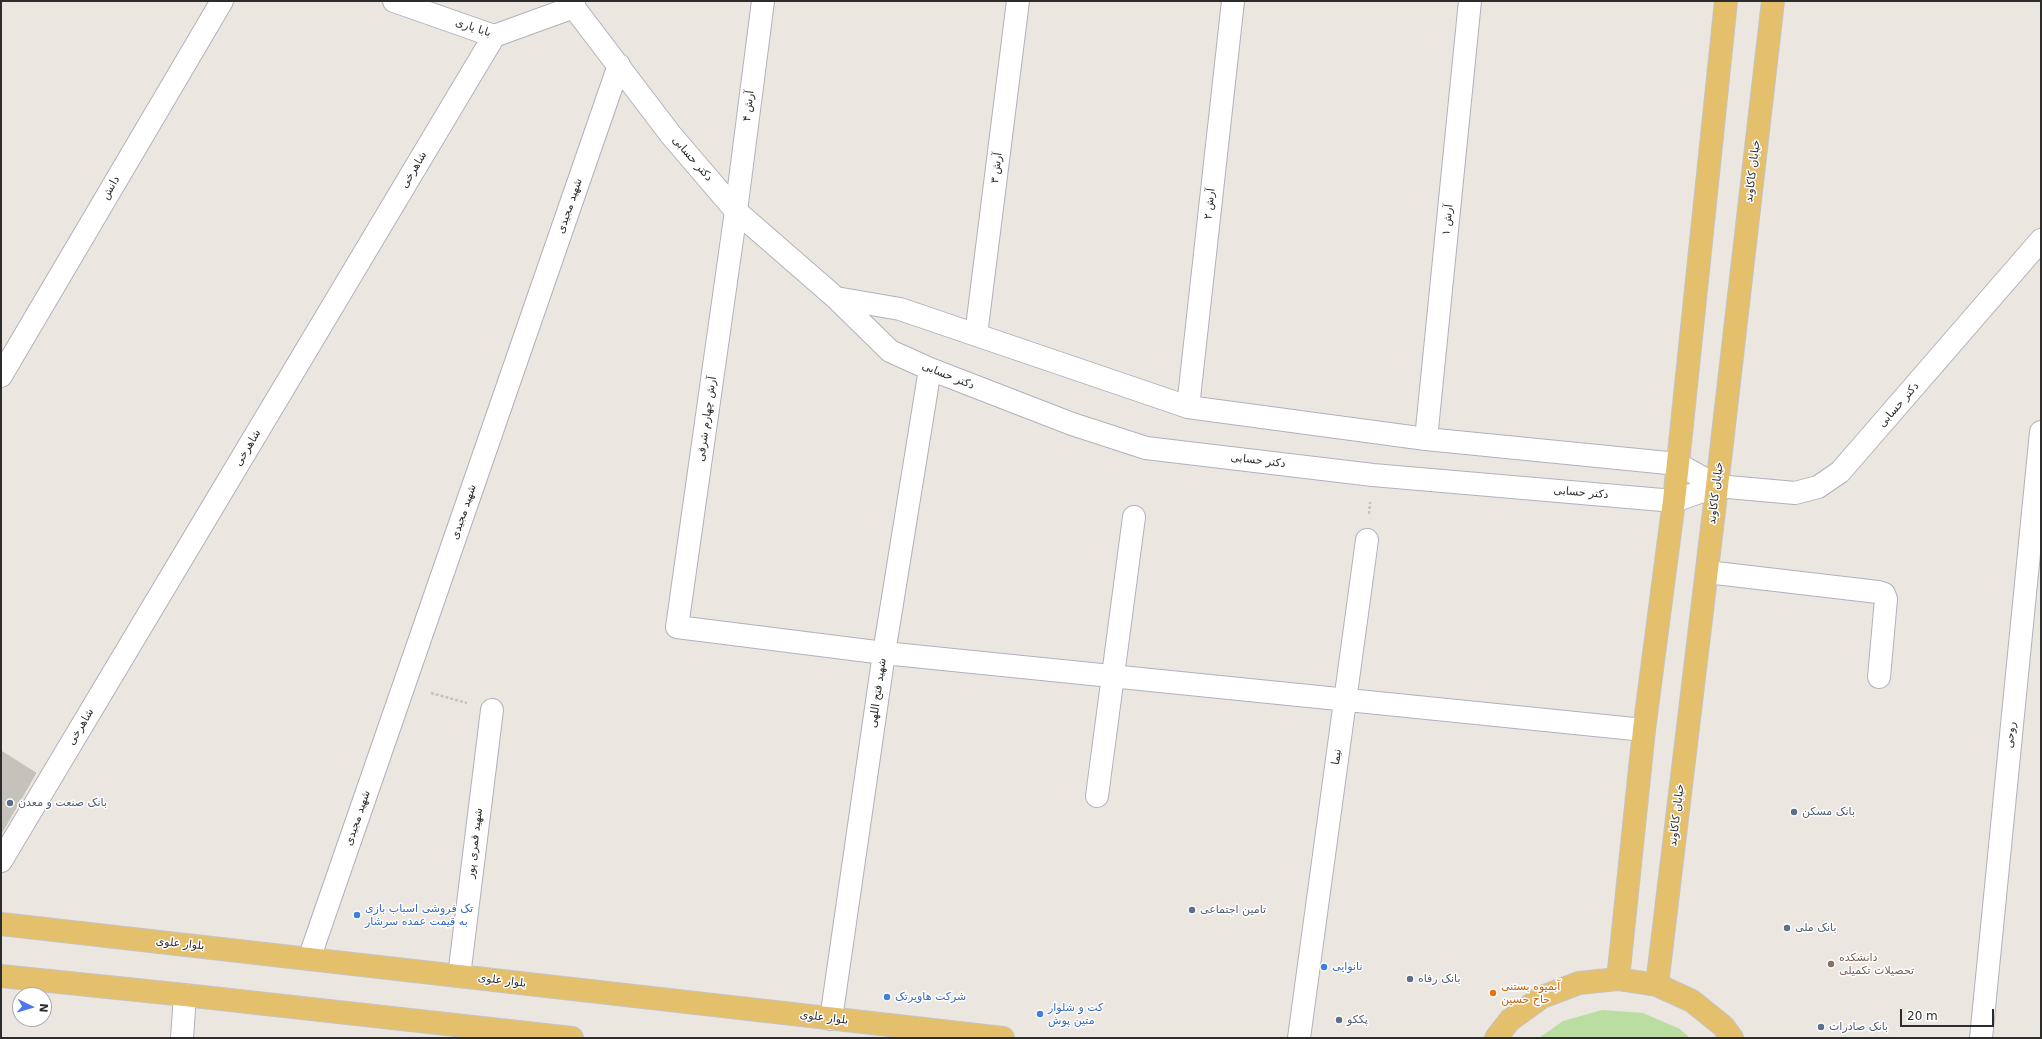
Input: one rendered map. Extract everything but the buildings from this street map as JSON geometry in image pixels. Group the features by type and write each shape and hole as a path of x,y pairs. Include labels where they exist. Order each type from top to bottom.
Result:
{"main road":[{"path":"1618,979 1644,730 1674,501 1726,1"},
{"name":"خیابان کاکاوند","path":"1657,985 1707,572 1773,1"},
{"name":"بلوار علوی","path":"1,924 1003,1038"},
{"path":"1,976 185,995 465,1032 572,1038"},
{"path":"1496,1038 1510,1020 1542,997 1578,983 1618,979 1657,985 1692,1001 1723,1026 1732,1038"}],"street":[{"name":"دانش","path":"1,376 222,1"},
{"name":"بابا یاری","path":"394,1 494,36 573,3"},
{"name":"آرش ۴","path":"736,211 763,1"},
{"name":"آرش ۳","path":"976,335 1018,1"},
{"name":"آرش ۲","path":"1188,408 1233,1"},
{"name":"آرش ۱","path":"1426,439 1470,1"},
{"name":"دکتر حسابی","path":"573,3 671,135 736,211 836,298 890,351 930,369 1072,424 1146,448 1373,475 1674,501 1717,486"},
{"name":"شاهرخی","path":"1,861 494,36"},
{"name":"شهید مجیدی","path":"309,959 619,65"},
{"name":"آرش چهارم شرقی","path":"736,211 677,627 884,653"},
{"name":"دکتر حسابی","path":"836,298 900,310 1188,408 1426,439 1678,464 1717,486 1795,493 1818,487 1840,472 2041,240"},
{"name":"شهید فتح اللهی","path":"832,1018 884,653 930,369"},
{"name":"روحی","path":"1981,1038 2041,432"},
{"path":"1097,796 1134,517"},
{"name":"نیما","path":"1299,1038 1367,540"},
{"path":"1707,572 1878,592 1884,594 1886,599 1879,677"},
{"path":"884,653 1644,730"},
{"name":"شهید قمری پور","path":"459,976 492,710"},
{"path":"182,1038 185,995"}],"path":[{"path":"1367,540 1373,475"},
{"path":"404,685 492,710"}],"green space":[{"path":"1602,1010 1643,1013 1680,1029 1690,1038 1539,1038 1563,1021"}],"place":[{"name":"بانک صنعت و معدن","path":"10,803"},
{"name":"بانک مسکن","path":"1794,812"},
{"name":"تامین اجتماعی","path":"1192,910"},
{"name":"تک فروشی اسباب بازی به قیمت عمده سرشار","path":"357,915"},
{"name":"بانک ملی","path":"1787,928"},
{"name":"دانشکده تحصیلات تکمیلی","path":"1831,964"},
{"name":"نانوایی","path":"1324,967"},
{"name":"بانک رفاه","path":"1410,979"},
{"name":"آبمیوه بستنی حاج حسین","path":"1493,993"},
{"name":"شرکت هاویرتک","path":"887,997"},
{"name":"کت و شلوار متین پوش","path":"1040,1014"},
{"name":"پککو","path":"1339,1020"},
{"name":"بانک صادرات","path":"1821,1027"}]}
